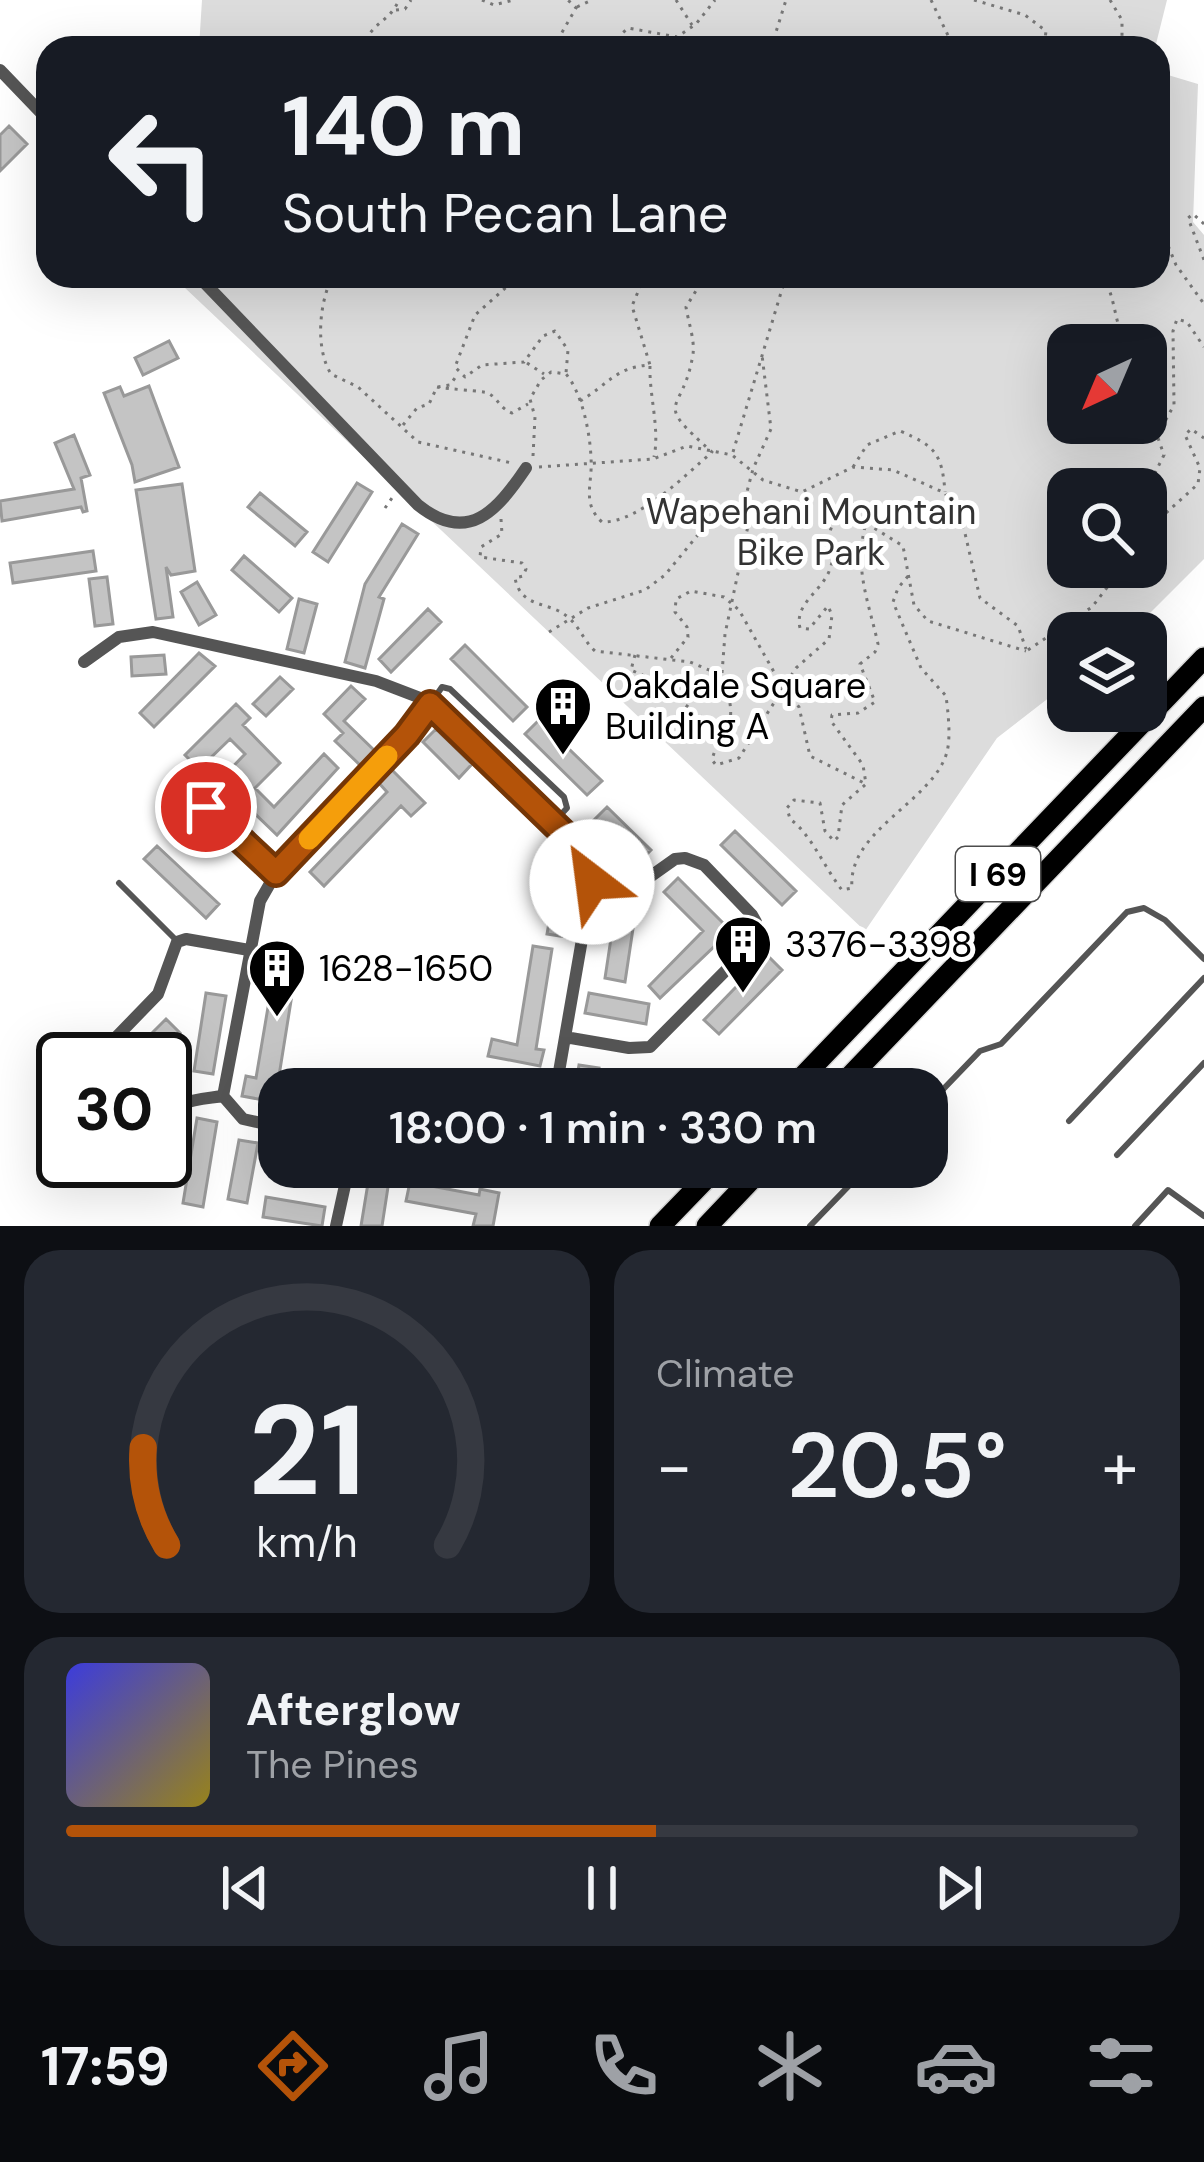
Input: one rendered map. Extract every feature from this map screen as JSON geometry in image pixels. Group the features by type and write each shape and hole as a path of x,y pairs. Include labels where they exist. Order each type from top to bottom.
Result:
{"highway":[{"name":"I 69","path":"811,1068 1204,658"},
{"name":"I 69","path":"858,1068 1204,710"},
{"path":"660,1226 697,1188"},
{"path":"707,1226 743,1188"}],"street":[{"path":"0,70 36,108"},
{"path":"209,288 439,522 465,524 494,509 526,468"},
{"path":"84,662 119,637 152,632 376,681 430,704 586,858 592,882 560,1068"},
{"path":"258,1123 242,1120 224,1096 260,901 276,873 407,735 430,704"},
{"path":"206,807 276,873"},
{"path":"565,1037 650,1047 756,940 752,915 695,860 675,859 644,881 592,882"},
{"path":"121,1032 158,994 177,942 185,939 250,950"},
{"path":"192,1102 224,1096"},
{"path":"336,1226 344,1188"}],"lane":[{"path":"430,704 442,687 450,689 564,797 567,808 553,823"},
{"path":"119,883 177,942"},
{"path":"948,1084 980,1051 1001,1044 1126,912 1144,908 1165,920 1204,959"},
{"path":"1069,1121 1204,978"},
{"path":"1118,1155 1204,1063"},
{"path":"809,1226 846,1188"},
{"path":"1135,1226 1168,1190 1204,1216"}],"path":[{"path":"366,36 399,0"},
{"path":"394,10 404,9 411,0"},
{"path":"482,0 494,5 514,0"},
{"path":"568,0 576,8"},
{"path":"560,36 576,8 592,0"},
{"path":"676,0 693,27"},
{"path":"679,36 693,27 715,0"},
{"path":"775,36 786,0"},
{"path":"931,0 948,36"},
{"path":"974,0 1024,15 1046,36"},
{"path":"1110,0 1122,20 1122,36"},
{"path":"619,36 628,28 672,36"},
{"path":"1204,224 1192,214 1188,218 1204,260"},
{"path":"1170,250 1204,304"},
{"path":"328,288 321,346 326,365 340,382 358,387 418,442 526,468 653,459 687,446 732,455 763,480 802,492 854,467 893,470 945,494"},
{"path":"437,387 450,385 459,373 457,356 475,315 505,288"},
{"path":"640,288 632,306 650,365 649,396 657,445 653,459"},
{"path":"698,288 686,307 694,352 674,406 677,422 712,452"},
{"path":"732,455 783,288"},
{"path":"1110,288 1117,324"},
{"path":"1167,418 1174,405 1172,344 1177,320 1184,319 1204,347"},
{"path":"524,362 543,336 556,332 568,350 566,374 587,425 590,505 596,517 610,523 668,490 712,452"},
{"path":"763,356 771,429 744,503 748,526 722,675 730,704 725,735 712,760 716,764 739,758 783,688 831,634 828,606 809,629 797,623 802,605 816,593 830,568 835,517 850,503 857,503 866,523 903,546 914,605 928,621 1026,651"},
{"path":"459,373 465,376 482,365 524,362 545,375 566,374"},
{"path":"578,402 602,389 625,367 650,365"},
{"path":"526,468 536,443 531,393 545,375"},
{"path":"402,427 417,408 429,404 437,387"},
{"path":"437,387 464,394 482,390 503,411 512,413 532,403"},
{"path":"1167,512 1198,484 1200,468 1185,435 1191,429 1204,438"},
{"path":"854,467 867,445 900,431 929,443 943,466 945,494 964,529 980,598 1018,626 1026,651"},
{"path":"549,632 569,618 645,590 673,566 706,525 744,503"},
{"path":"494,509 502,534 481,547 480,557 522,562 523,576 514,578 518,591 569,618 596,651 690,662 722,675"},
{"path":"866,523 860,572 878,644 860,664 875,702 859,712 832,715 831,721 863,764 866,784"},
{"path":"866,784 842,805 834,841 825,831 820,803 794,800 787,808 790,819 805,830 820,863 842,890 852,888 851,874 875,832 930,780 947,753 946,696 921,668 893,602 910,574"},
{"path":"1026,651 1092,607 1107,588"},
{"path":"670,659 688,638 687,627 675,612 681,594 706,592 731,603 804,720 810,756 866,784"},
{"path":"635,655 631,670 667,690 725,735"}],"green space":[{"path":"202,0 1167,0 1158,36 200,36"},
{"name":"Wapehani Mountain Bike Park","path":"1170,76 1198,84 1193,222 1204,235 1204,559 1151,612 1047,612 1047,699 997,738 865,931 185,288 1170,288"}],"building":[{"path":"9,126 27,144 0,171 0,135"},
{"path":"169,341 178,358 143,375 135,358"},
{"path":"149,386 179,467 135,482 104,393 120,387 124,396"},
{"path":"74,435 90,475 81,478 87,511 81,507 2,521 0,501 74,489 55,443"},
{"path":"357,483 372,492 328,562 313,552"},
{"path":"182,484 195,571 171,575 166,567 173,617 156,619 136,490"},
{"path":"260,493 307,532 295,546 248,507"},
{"path":"402,524 418,534 379,597 384,599 365,668 345,662 365,584"},
{"path":"93,551 96,571 13,583 10,563"},
{"path":"244,556 292,598 279,612 232,570"},
{"path":"107,577 113,624 95,626 89,579"},
{"path":"197,582 216,615 199,625 181,592"},
{"path":"299,599 317,604 304,653 287,649"},
{"path":"428,609 441,622 391,672 379,659"},
{"path":"465,645 527,707 513,721 451,659"},
{"path":"199,653 215,666 154,727 140,713"},
{"path":"164,655 166,674 132,676 131,657"},
{"path":"280,677 293,689 266,716 253,704"},
{"path":"351,686 365,699 344,721 375,751 361,766 335,741 343,733 324,714"},
{"path":"236,704 250,718 243,725 280,763 255,788 274,807 324,754 338,768 277,835 220,780 245,754 230,739 199,769 185,755"},
{"name":"Oakdale Square Building A","path":"539,720 602,781 587,795 525,734"},
{"path":"436,729 472,764 459,778 423,742"},
{"path":"391,769 425,803 411,816 401,806 324,886 310,872 387,792 378,782"},
{"path":"607,807 651,850 637,864 593,821"},
{"path":"735,831 796,891 782,905 721,845"},
{"path":"157,846 219,904 206,918 144,859"},
{"path":"557,878 576,881 566,937 547,934"},
{"path":"678,878 738,938 724,952 717,944 660,998 649,986 703,931 664,892"},
{"path":"617,899 637,902 625,982 605,978"},
{"path":"533,946 552,949 536,1049 544,1050 540,1066 488,1056 492,1039 517,1045"},
{"name":"3376-3398","path":"767,955 782,970 719,1034 704,1020"},
{"name":"1628-1650","path":"274,972 295,976 280,1068 258,1068 258,1099 242,1096 246,1076 256,1078"},
{"path":"206,993 226,996 213,1074 194,1071"},
{"path":"589,993 649,1004 646,1024 585,1013"},
{"path":"166,1019 179,1032 153,1032"},
{"path":"197,1118 217,1122 203,1207 183,1203 185,1188 192,1188"},
{"path":"239,1140 258,1143 247,1203 228,1199"},
{"path":"367,1188 388,1188 382,1226 361,1226"},
{"path":"409,1188 499,1193 493,1226 473,1226 476,1214 406,1201"},
{"path":"266,1197 325,1207 322,1226 263,1217"}],"slow traffic":[{"path":"309,839 387,756"}],"place":[{"name":"Oakdale Square Building A","path":"563,757"},
{"name":"3376-3398","path":"743,995"},
{"name":"1628-1650","path":"277,1019"}],"route":[{"path":"206,807 276,873 407,735 430,704 581,850 592,882"}]}
